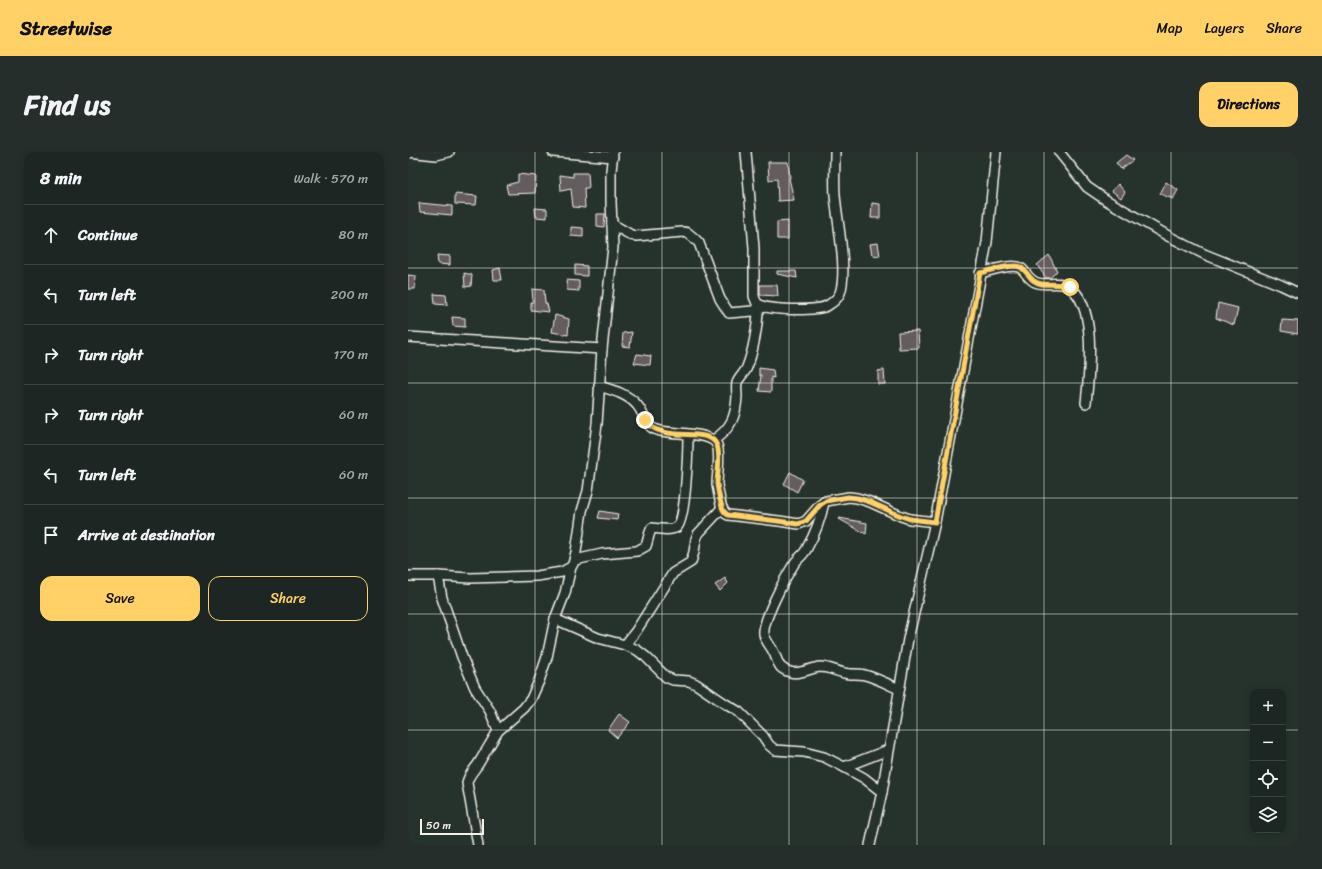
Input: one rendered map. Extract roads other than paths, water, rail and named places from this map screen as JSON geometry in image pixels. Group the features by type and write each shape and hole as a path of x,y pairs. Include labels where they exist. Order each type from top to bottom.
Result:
{"street":[{"path":"408,152 436,155 448,152"},
{"path":"478,845 467,783 470,774 480,762 491,740 498,731 524,708 531,699 539,680 547,657 555,619 565,593 573,563 582,511 588,492 597,424 602,349 613,247 613,155 553,152"},
{"path":"746,152 754,248 754,296 755,301 762,308"},
{"path":"612,224 631,235 636,236 683,232 688,234 699,243 712,279 726,311 729,313 753,311 762,308 822,308 831,303 840,292 843,269 835,195 835,152"},
{"path":"870,845 882,792 908,639 935,522 980,273 987,242 996,152"},
{"path":"1059,152 1087,187 1170,238 1204,254 1298,293"},
{"path":"980,273 1016,266 1021,268 1034,282 1042,284 1063,284 1070,287 1082,304 1088,324 1090,360 1086,403"},
{"path":"714,440 729,427 735,415 737,384 746,369 751,354 762,308"},
{"path":"408,337 602,349"},
{"path":"599,386 617,391 632,400 638,406 647,423 656,430 704,436 714,440 718,451 717,486 722,508 724,513 728,515 798,524 806,521 824,502 848,497 870,502 910,519 935,522"},
{"path":"408,576 470,578 537,576 558,573 573,563 602,554 637,550 646,546 652,528 675,528 679,525 686,489 688,435"},
{"path":"824,502 817,528 809,545 794,564 779,590 765,624 764,634 766,641 774,652 778,665 784,670 792,673 799,673 814,668 830,668 844,674 864,675 899,689"},
{"path":"624,645 636,631 673,573 691,562 698,534 722,508"},
{"path":"438,576 442,598 462,657 475,688 490,711 498,731"},
{"path":"555,619 598,638 637,650 666,677 673,680 689,681 696,684 739,712 775,750 804,752 824,757 864,778 882,792"},
{"path":"844,767 888,750"}]}
